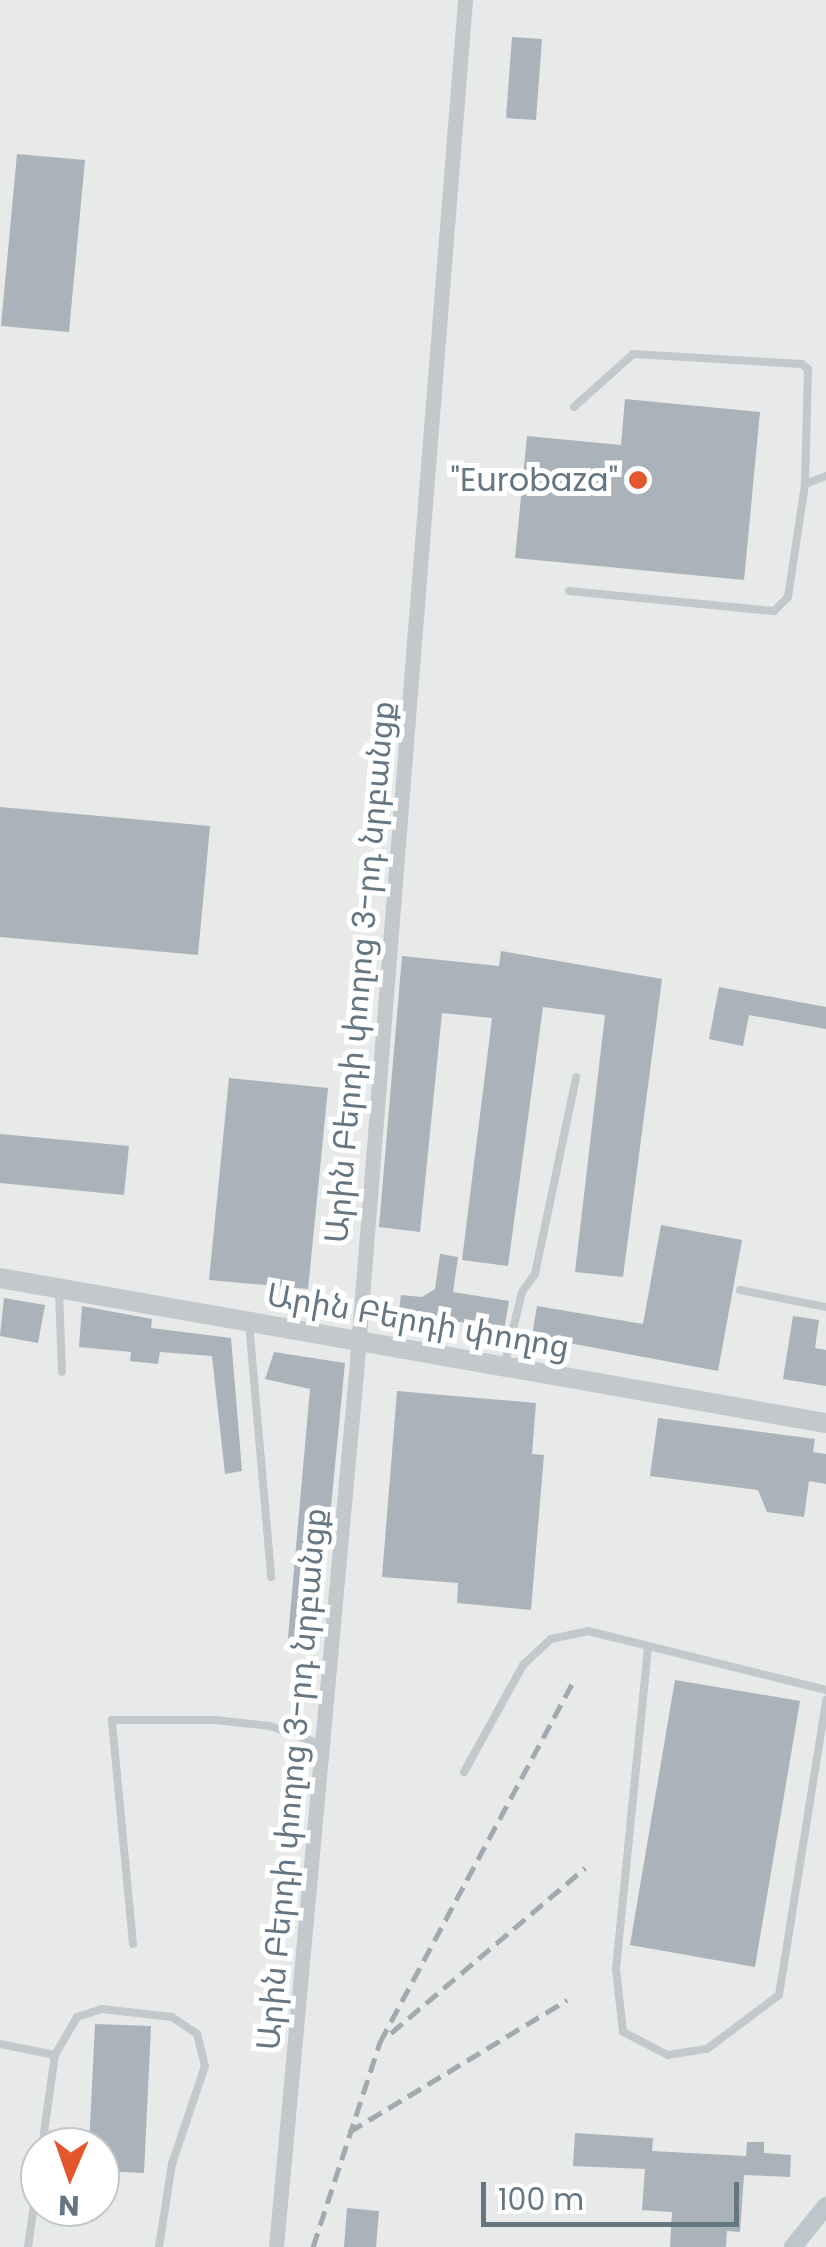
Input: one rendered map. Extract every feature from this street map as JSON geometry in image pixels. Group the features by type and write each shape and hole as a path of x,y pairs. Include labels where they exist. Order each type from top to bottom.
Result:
{"street":[{"name":"Արին Բերդի փողոց 3-րդ նրբանցք","path":"276,2247 324,1746 466,0"},
{"name":"Արին Բերդի փողոց","path":"0,1278 826,1423"}],"lane":[{"path":"569,592 774,611 788,597 804,484 808,369 802,364 633,354 574,408"},
{"path":"804,484 826,476"},
{"path":"504,1366 522,1292 535,1274 576,1076"},
{"path":"59,1288 62,1372"},
{"path":"740,1290 826,1307"},
{"path":"249,1322 271,1578"},
{"path":"464,1772 523,1666 551,1639 588,1631 826,1690"},
{"path":"648,1648 616,1969 623,2032 668,2055 707,2049 779,1995 826,1700"},
{"path":"133,1944 112,1720 270,1726 324,1746"},
{"path":"45,2127 55,2055 77,2017 102,2009 172,2016 197,2034 205,2066 172,2164 159,2247"},
{"path":"0,2044 55,2055"}],"shaded area":[{"path":"0,0 826,0 826,2247 0,2247"}],"building":[{"path":"512,37 542,39 536,120 506,118"},
{"path":"17,154 85,160 69,332 1,326"},
{"name":"\"Eurobaza\"","path":"625,399 760,412 744,580 515,558 527,436 621,445"},
{"path":"0,807 210,826 198,955 0,937"},
{"path":"501,951 662,979 623,1277 575,1272 605,1015 543,1007 508,1266 462,1260 492,1018 442,1013 420,1232 379,1227 402,956 499,966"},
{"path":"719,987 826,1007 826,1029 749,1015 743,1046 709,1039"},
{"path":"229,1078 328,1088 308,1289 209,1280"},
{"path":"0,1134 129,1146 124,1195 0,1183"},
{"path":"661,1225 742,1240 718,1371 532,1336 537,1306 643,1324"},
{"path":"440,1254 458,1257 453,1292 509,1301 504,1330 399,1311 401,1295 422,1297 435,1289"},
{"path":"4,1298 45,1305 38,1343 0,1336"},
{"path":"82,1306 152,1319 151,1328 231,1338 242,1471 225,1474 212,1356 160,1352 158,1364 130,1361 131,1352 79,1347"},
{"path":"793,1316 819,1320 815,1348 826,1350 826,1386 783,1379"},
{"path":"274,1352 345,1363 317,1651 287,1649 310,1389 265,1379"},
{"path":"397,1391 536,1403 532,1454 544,1455 531,1610 457,1603 458,1583 382,1577"},
{"path":"658,1418 815,1439 813,1452 826,1454 826,1484 809,1481 804,1517 767,1512 758,1490 650,1476"},
{"path":"675,1680 800,1701 755,1967 630,1945"},
{"path":"95,2024 151,2026 144,2173 120,2172 120,2127 90,2127"},
{"path":"575,2133 653,2138 652,2151 746,2156 747,2142 764,2142 764,2153 791,2155 790,2177 744,2175 740,2232 727,2231 726,2247 670,2247 672,2212 642,2210 645,2169 573,2166"},
{"path":"347,2208 379,2211 376,2247 344,2247"}],"waterway":[{"path":"793,2247 826,2206"}],"railway":[{"path":"313,2247 380,2042 576,1677"},
{"path":"391,2033 585,1868"},
{"path":"349,2132 567,2000"}],"place":[{"name":"\"Eurobaza\"","path":"638,480"}]}
